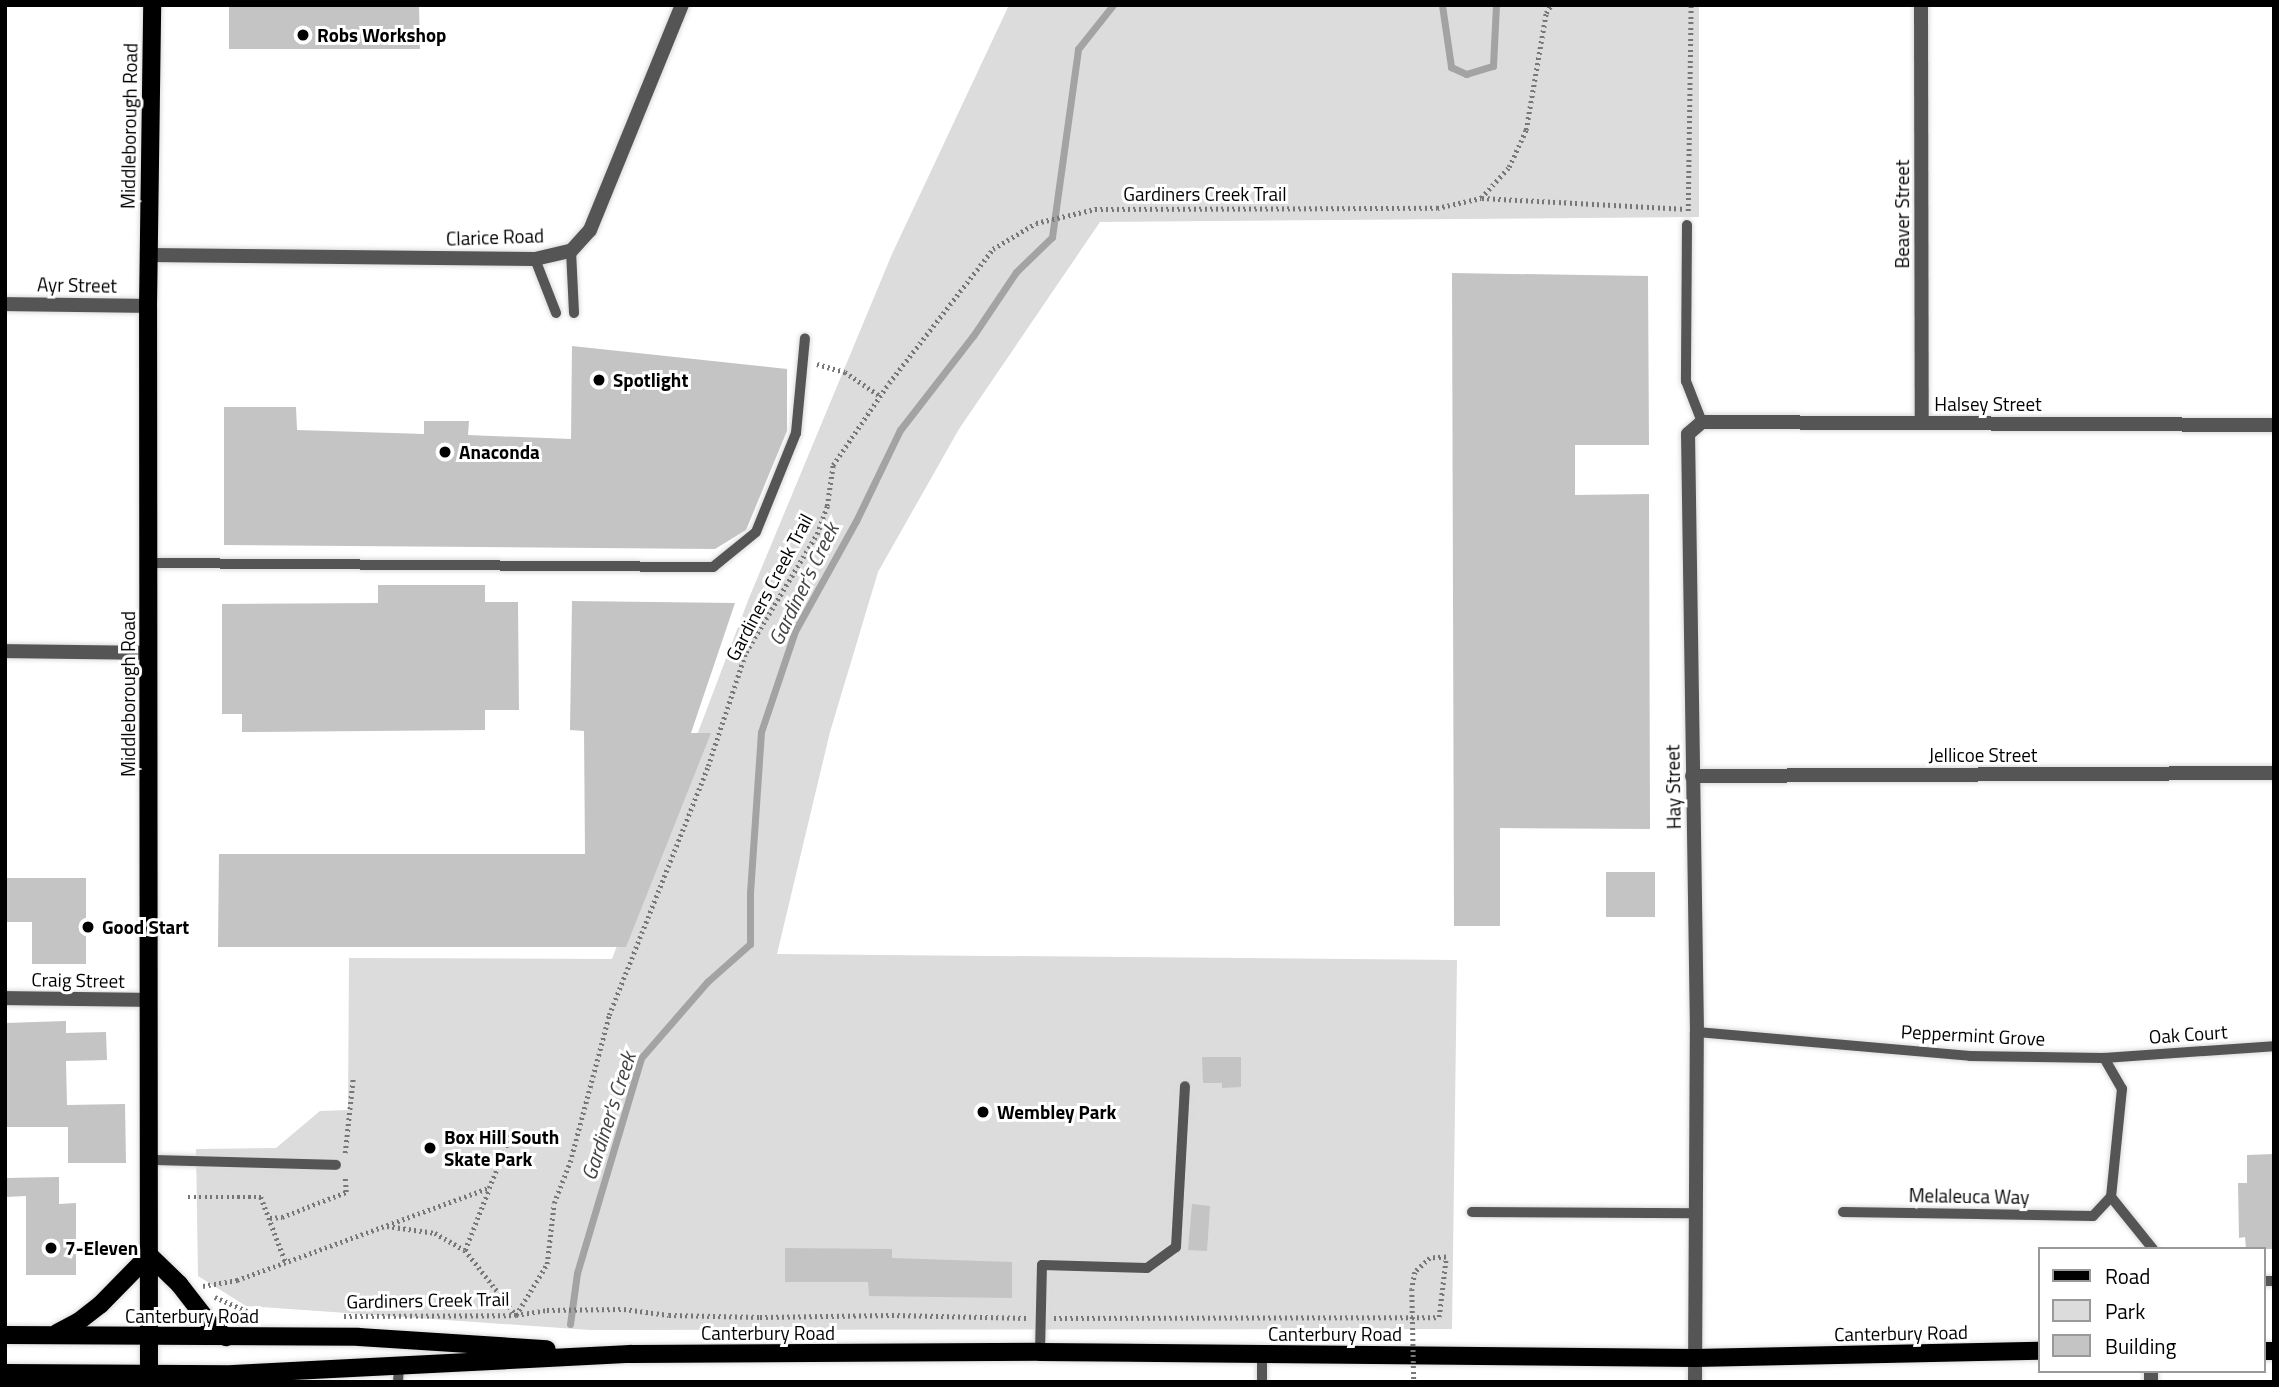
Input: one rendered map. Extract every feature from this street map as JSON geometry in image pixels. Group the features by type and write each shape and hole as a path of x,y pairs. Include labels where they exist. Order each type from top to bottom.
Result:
{"main road":[{"name":"Middleborough Road","path":"149,1378 148,255 152,5"},
{"path":"53,1335 78,1322 100,1305 149,1255 179,1284 191,1304 226,1337"},
{"name":"Canterbury Road","path":"5,1335 359,1336 631,1354 1040,1352 1695,1358 2038,1351"},
{"name":"Canterbury Road","path":"5,1373 61,1378 399,1374 631,1354"}],"street":[{"name":"Clarice Road","path":"148,255 536,259 570,251 590,230 682,5"},
{"name":"Beaver Street","path":"1921,5 1922,423"},
{"name":"Ayr Street","path":"5,304 148,306"},
{"name":"Halsey Street","path":"1702,422 2274,425"},
{"name":"Hay Street","path":"1695,1382 1697,1032 1688,434 1702,422"},
{"path":"5,651 149,653"},
{"name":"Jellicoe Street","path":"1692,776 2274,773"},
{"name":"Craig Street","path":"5,998 150,1000"}],"lane":[{"path":"1688,225 1686,381 1702,422"},
{"path":"570,251 574,313"},
{"path":"536,259 556,313"},
{"path":"149,563 713,567 756,532 796,433 805,338"},
{"name":"Peppermint Grove","path":"1697,1032 1970,1056 2104,1058"},
{"name":"Oak Court","path":"2104,1058 2274,1045"},
{"path":"2104,1058 2122,1090 2111,1197 2151,1247"},
{"path":"1040,1352 1042,1265 1147,1268 1176,1247 1185,1086"},
{"path":"150,1160 336,1165"},
{"name":"Melaleuca Way","path":"1843,1212 2093,1216 2111,1197"},
{"path":"1472,1212 1696,1213"},
{"path":"1262,1354 1262,1382"}],"path":[{"path":"1481,198 1509,167 1526,130 1546,13 1551,5"},
{"path":"1688,225 1691,5"},
{"name":"Gardiners Creek Trail","path":"341,1316 360,1313 516,1315 547,1264 554,1203 570,1162 609,1014 708,766 746,652 817,534 827,506 833,465 880,396 993,249 1036,223 1095,209 1437,208 1481,198 1688,209"},
{"path":"831,367 880,396"},
{"path":"465,1250 513,1129"},
{"path":"199,1286 237,1280 489,1188"},
{"path":"188,1198 261,1197 286,1263"},
{"path":"387,1226 435,1233 465,1250 516,1315 588,1310 760,1317 892,1315 1042,1318 1439,1317 1446,1257 1430,1258 1415,1272 1412,1289 1414,1382"},
{"path":"191,1304 199,1286"},
{"path":"199,1286 223,1302 260,1317"}],"green space":[{"path":"1009,5 1699,5 1699,217 1100,222 959,429 878,572 830,732 777,954 1457,960 1452,1329 590,1330 246,1306 198,1276 196,1149 276,1148 320,1111 348,1110 349,958 612,959 749,598 892,254"}],"building":[{"path":"229,5 419,5 420,49 229,49"},
{"path":"1452,273 1648,276 1649,445 1575,445 1575,495 1649,494 1650,829 1500,828 1500,926 1454,926"},
{"path":"572,346 787,369 787,431 746,530 715,549 224,545 224,407 296,407 297,430 424,434 424,421 469,421 468,435 571,439"},
{"path":"378,585 485,585 485,602 518,602 519,710 485,710 485,730 242,732 242,714 222,714 222,604 378,603"},
{"path":"572,601 735,603 691,733 711,733 626,947 218,947 219,854 585,854 584,731 570,730"},
{"path":"1606,872 1655,872 1655,917 1606,917"},
{"path":"5,878 86,878 86,964 32,964 32,922 5,922"},
{"path":"66,1021 66,1033 106,1032 107,1060 66,1061 67,1105 125,1104 126,1163 68,1163 68,1127 5,1127 5,1023"},
{"path":"1202,1057 1241,1057 1241,1087 1222,1088 1222,1083 1203,1083"},
{"path":"2274,1154 2274,1249 2246,1247 2245,1237 2239,1238 2238,1183 2247,1183 2247,1155"},
{"path":"59,1177 59,1204 76,1203 76,1275 26,1275 26,1196 5,1197 5,1178"},
{"path":"1192,1204 1210,1206 1207,1251 1188,1250"},
{"path":"785,1248 892,1249 892,1258 1012,1262 1012,1298 869,1296 868,1282 785,1282"}],"waterway":[{"name":"Gardiner's Creek","path":"570,1324 577,1273 641,1058 707,982 750,944 750,893 761,732 795,631 856,521 900,430 973,336 1016,272 1052,237 1078,49 1113,5"},
{"name":"Gardiner's Creek","path":"1442,5 1451,67 1466,74 1493,66 1496,5"}],"place":[{"name":"Robs Workshop","path":"303,35"},
{"name":"Spotlight","path":"599,380"},
{"name":"Anaconda","path":"445,452"},
{"name":"Good Start","path":"88,927"},
{"name":"Wembley Park","path":"983,1112"},
{"name":"Box Hill South Skate Park","path":"430,1148"},
{"name":"7-Eleven","path":"51,1248"}]}
